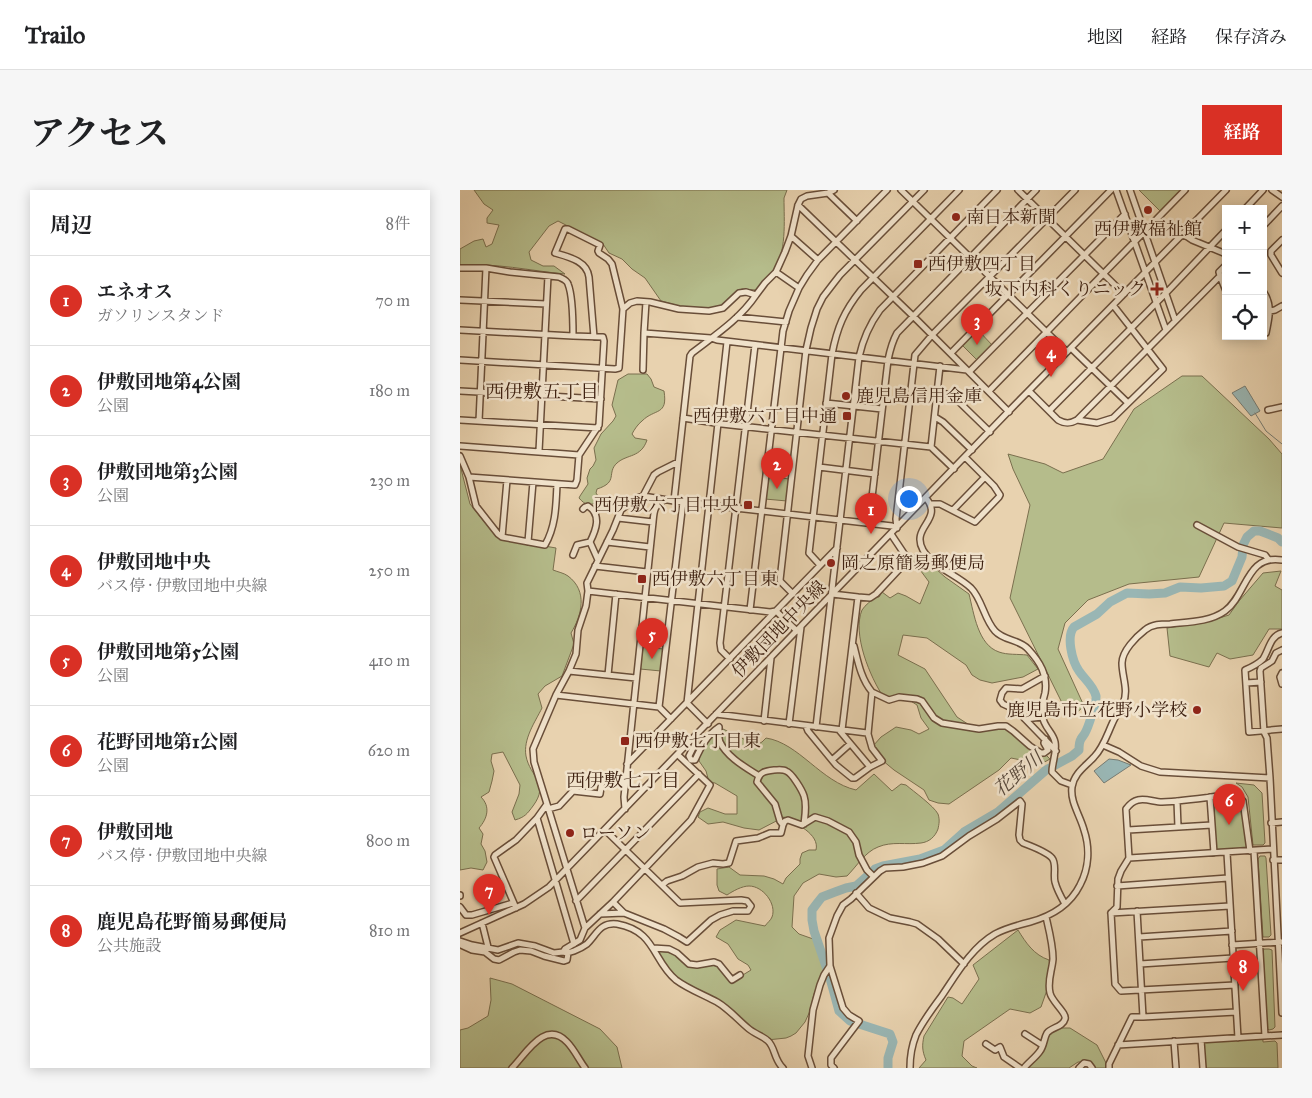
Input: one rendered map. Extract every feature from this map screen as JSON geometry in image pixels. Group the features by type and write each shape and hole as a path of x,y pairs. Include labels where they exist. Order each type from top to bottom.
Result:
{"street":[{"path":"674,501 690,356 737,317 776,272 791,236 801,199 834,190"},
{"path":"750,610 781,348 786,322 799,288 818,260 887,190"},
{"path":"901,190 1046,332 1092,369 1128,403"},
{"path":"793,594 780,580 806,350 811,328 823,297 840,275 924,190"},
{"path":"820,565 809,553 836,332 845,313 861,290 960,190"},
{"path":"816,727 859,357 863,339 872,321 893,296 997,190"},
{"path":"1018,190 1124,294"},
{"path":"869,523 888,360 890,349 897,333 1036,190"},
{"path":"585,928 534,762 533,749 576,654 578,630 586,606 587,583 621,510 636,498 643,496 897,528 896,519 915,355 989,276 1075,190"},
{"path":"951,353 1111,190"},
{"path":"1116,190 1166,330"},
{"path":"1130,190 1175,320"},
{"path":"989,391 1185,190"},
{"name":"伊敷団地中央線","path":"460,933 514,905 535,898 567,870 832,594 1226,190"},
{"path":"1250,205 1263,190"},
{"path":"1272,190 1282,197"},
{"path":"828,193 857,221"},
{"path":"798,205 914,316 1009,412"},
{"path":"1267,222 1282,206"},
{"path":"968,371 1125,214"},
{"path":"460,360 619,368 623,309 612,264 598,252 600,244 565,228 555,253 582,263 589,272 594,337"},
{"path":"1183,234 1192,240 1222,252"},
{"path":"1049,411 1222,234"},
{"path":"791,236 818,260"},
{"path":"1282,240 1271,251 1271,255 1282,272"},
{"path":"460,268 486,268 559,277 566,280 569,285 573,336"},
{"path":"479,421 486,268"},
{"path":"1222,269 1219,272 1222,281"},
{"path":"776,272 799,288"},
{"path":"539,451 548,276"},
{"path":"1029,391 1062,423 1072,423 1077,420 1220,276"},
{"path":"623,309 630,303 637,301 678,309 709,311 723,308 739,293 746,292 756,295"},
{"path":"460,300 546,304"},
{"path":"643,370 646,302"},
{"path":"1267,304 1270,312 1267,328"},
{"path":"1077,420 1098,424 1113,418 1163,369 1146,350 1113,305"},
{"path":"1270,312 1282,306"},
{"path":"737,317 786,322"},
{"path":"460,330 594,337 603,338 604,341 600,425 580,455 575,485 469,477"},
{"path":"644,333 711,338 727,342 940,366 968,371"},
{"path":"687,703 727,342"},
{"path":"730,659 720,650 755,345"},
{"path":"931,447 940,366"},
{"path":"460,391 601,399"},
{"path":"937,393 947,394 955,398 990,432"},
{"path":"826,403 882,409"},
{"path":"1268,410 1282,407"},
{"path":"935,417 944,422 972,450"},
{"path":"683,418 931,447 954,469"},
{"path":"460,420 598,428"},
{"path":"460,446 580,455"},
{"path":"460,456 469,477 476,506 502,537 545,545 554,518 557,484"},
{"path":"931,504 940,504 972,521 977,520 1000,495 994,486 965,457"},
{"path":"643,496 654,475 678,462"},
{"path":"819,467 875,474"},
{"path":"953,510 985,477"},
{"path":"502,537 507,480"},
{"path":"528,542 533,482"},
{"path":"926,498 931,504 932,514 924,526 920,540 925,552 937,564 969,586 995,631 1002,637 1023,644 1042,667 1046,682 1042,717 1045,726 1053,736 1056,751 1052,772 1061,781 1072,785"},
{"path":"626,809 624,804 625,783 654,510 657,504 664,500"},
{"path":"659,706 683,502"},
{"path":"583,509 588,506 592,509 597,520 590,542 598,560"},
{"path":"618,518 653,522"},
{"path":"1197,525 1242,548 1265,555 1268,559"},
{"path":"832,594 870,598 876,594 906,562 907,558 891,534"},
{"path":"573,555 577,545 590,542"},
{"path":"607,542 650,547"},
{"path":"627,764 837,547"},
{"path":"910,1068 911,1051 916,1035 978,946 994,934 1046,917 1058,911 1073,897 1081,883 1087,864 1088,846 1073,800 1072,785 1078,773 1095,757 1103,745 1125,697 1123,657 1137,637 1153,626 1194,622 1220,615 1232,604 1257,565 1268,559 1282,560"},
{"path":"595,566 647,572"},
{"path":"588,591 750,610 776,611 799,629 790,724"},
{"path":"608,675 616,594"},
{"path":"858,597 841,730 850,744 870,767"},
{"path":"1282,633 1277,634 1273,639 1264,658 1255,666 1245,670 1249,732 1282,729"},
{"path":"853,641 862,676 872,692 889,700 900,697 922,701 934,718 942,723 979,729 1006,726 1030,746 1044,754 1048,750 1044,743 1045,739"},
{"path":"1282,650 1276,653 1272,661 1261,668 1280,942 1282,1013"},
{"path":"764,721 771,658"},
{"path":"569,671 636,678"},
{"path":"1282,673 1280,677 1282,684"},
{"path":"1045,676 1022,688 1006,688 1000,700 1018,712 1056,751"},
{"path":"1246,683 1261,682"},
{"path":"806,726 836,765 852,778 855,778 882,761 872,748 868,733 872,692"},
{"path":"556,695 659,706 672,719"},
{"path":"687,703 708,724"},
{"path":"716,714 868,733"},
{"path":"1025,719 1042,717"},
{"path":"694,738 696,744 689,756 691,760 695,760 702,745 719,727 721,744 734,759 758,776"},
{"path":"832,760 850,744"},
{"path":"1103,745 1119,752 1141,766 1160,772 1270,778"},
{"path":"460,942 461,945 472,950 485,952 498,960 520,950 531,951 564,961 567,960 565,949 580,940 585,928 613,902 691,820 710,785 678,755"},
{"path":"783,825 775,804 757,782 758,776 765,771 784,770 790,773 805,797 804,824"},
{"path":"576,901 699,774"},
{"path":"460,907 466,915 472,916 514,905 494,857 495,855 516,840 548,807 558,806 573,791 600,794 602,781 625,783"},
{"path":"1235,985 1121,991 1115,984 1111,913 1117,907 1118,879 1129,858 1126,810 1128,805 1136,800 1177,801 1233,794 1242,801 1252,851 1266,1036"},
{"path":"1210,797 1214,854"},
{"path":"834,1068 831,1065 831,1058 859,1020 849,1015 843,1008 830,966 829,938 843,905 885,868 923,863 942,856 1020,801 1022,804 1020,840 1052,858 1054,863 1054,880 1065,904"},
{"path":"1177,801 1178,827"},
{"path":"536,818 574,944"},
{"path":"662,885 698,867 717,862 728,864 736,841 758,838 770,833 782,833 785,821 804,824 813,818 828,821 846,830 856,842 859,855 874,876"},
{"path":"1272,823 1282,822"},
{"path":"1128,830 1212,825"},
{"path":"605,830 680,903 741,900 746,901 751,908 748,911 733,911 716,917 687,942 664,929 624,913 613,902"},
{"path":"1129,858 1273,850"},
{"path":"1227,852 1238,1038"},
{"path":"1273,860 1282,860"},
{"path":"1117,886 1228,878"},
{"path":"856,893 868,908 890,918 917,924 938,939 964,964"},
{"path":"1111,913 1230,906"},
{"path":"1137,911 1144,1017"},
{"path":"600,914 624,913"},
{"path":"1024,1068 1040,1052 1047,1033 1065,1021 1065,1016 1050,994 1049,982 1053,949 1046,917"},
{"path":"482,923 488,947"},
{"path":"460,942 498,950 518,943 535,946 554,953 565,953 582,948 602,927 612,924 623,926 643,935 676,980 722,1005 750,1030 769,1042 781,1068"},
{"path":"1139,937 1232,931"},
{"path":"1232,945 1280,942"},
{"path":"653,948 669,949 677,953 689,964 697,965 714,962 719,964 732,980 740,974"},
{"path":"1140,964 1233,958"},
{"path":"812,1068 808,1056 808,1047 813,1010 824,975 830,966"},
{"path":"1109,1068 1109,1064 1132,1017 1236,1012"},
{"path":"1025,1034 1042,1045"},
{"path":"512,1068 536,1041 545,1036 554,1035 567,1042 585,1068"},
{"path":"1118,1045 1282,1035"},
{"path":"1202,1040 1203,1068"},
{"path":"1174,1041 1176,1068"},
{"path":"986,1044 995,1050 1000,1047 1004,1057 1020,1068"},
{"path":"1079,1068 1084,1064 1088,1064 1092,1068"}],"green space":[{"path":"474,190 787,190 784,198 783,246 781,256 773,272 757,290 742,289 734,293 721,307 712,309 679,306 661,301 645,278 622,259 609,253 603,244 558,221 549,226 529,252 531,260 543,266 554,266 565,274 486,265 460,266 460,249 474,241 483,239 486,247 492,244 499,225 487,223 487,218 493,210 484,204"},
{"path":"1139,190 1183,190 1161,212"},
{"path":"977,329 993,346 978,361 962,345"},
{"path":"628,374 647,374 654,387 664,391 664,404 662,408 641,422 632,434 635,438 647,440 641,450 617,463 612,470 608,483 597,489 598,501 588,504 579,498 588,484 587,478 590,469 596,460 594,448 601,434 616,416 612,405 618,380"},
{"path":"1182,376 1202,376 1269,439 1282,454 1282,528 1224,523 1199,577 1129,584 1088,600 1065,623 1058,649 1084,706 1070,719 1010,598 1030,505 1008,454 1045,464 1063,473 1103,459 1134,409"},
{"path":"460,465 470,504 491,530 499,538 556,548 553,570 566,575 574,582 581,596 578,619 571,633 574,644 562,676 545,686 538,694 542,708 526,743 526,756 540,791 533,806 521,818 515,820 512,812 519,794 520,785 503,752 492,754 491,761 494,771 492,781 489,792 481,797 487,809 486,817 479,828 483,834 481,844 485,851 487,862 483,870 471,868 460,870"},
{"path":"768,476 789,479 787,501 765,499"},
{"path":"915,554 919,554 945,577 969,594 978,628 986,643 1005,654 1027,655 1038,669 1023,677 992,683 980,680 972,675 966,665 927,638 903,635 898,655 925,669 957,717 980,732 996,728 1006,728 1050,759 1041,764 1011,758 999,770 949,804 929,800 924,790 882,760 873,746 881,737 896,727 919,734 929,729 921,718 917,705 906,698 884,698 868,667 859,631 862,610 876,597 879,597 882,592 890,598 898,593 920,604 929,582 912,559"},
{"path":"1281,571 1275,586 1282,590 1282,629 1269,629 1253,655 1230,659 1217,653 1209,667 1170,656 1167,628 1206,622 1229,615 1263,573"},
{"path":"642,647 664,649 661,671 640,669"},
{"path":"721,728 756,745 766,738 778,741 843,786 856,790 874,774 892,791 901,784 906,785 932,807 939,816 938,829 931,839 921,843 883,845 873,849 847,876 836,877 819,874 803,883 794,896 792,927 799,934 816,940 824,955 824,968 805,1022 796,1033 786,1038 767,1040 696,989 678,979 667,968 657,951 674,955 689,965 707,963 718,965 733,981 751,970 748,965 738,959 728,944 716,937 720,930 736,920 765,926 772,917 771,901 764,892 749,886 735,890 727,895 719,891 717,869 729,867 740,875 764,876 783,884 786,878 800,864 802,853 816,850 816,844 811,834 784,817 759,830 723,822 708,824 698,817 700,812 708,808 725,814 737,814 737,796 715,783 709,782 706,771 699,761 699,756 705,742"},
{"path":"1236,783 1254,785 1262,793 1265,843 1263,845 1253,845 1248,797 1242,787"},
{"path":"1237,797 1241,802 1248,847 1246,849 1218,851 1215,848 1212,800 1215,798"},
{"path":"1260,856 1265,856 1266,858 1271,935 1269,937 1263,937 1258,859"},
{"path":"1018,930 1035,952 1049,960 1047,990 1041,1007 1030,1013 1010,1009 964,1041 962,1056 972,1066 977,1068 919,1068 926,1060 923,1048 924,1036 948,997 962,1004 979,979 973,965"},
{"path":"1264,949 1272,950 1275,1027 1269,1030 1267,1028"},
{"path":"490,978 512,984 600,1029 617,1047 622,1068 460,1068 460,1030 468,1028 488,1016 491,1000"},
{"path":"1058,1028 1070,1028 1097,1045 1106,1063 1106,1068 1095,1068 1090,1062 1078,1062 1069,1068 1027,1068 1051,1033"},
{"path":"1260,1039 1263,1042 1275,1041 1277,1043 1278,1068 1205,1068 1204,1044 1206,1042"}],"water":[{"path":"1245,386 1260,411 1251,416 1232,393"},
{"path":"1109,759 1131,765 1104,783 1094,771"}],"waterway":[{"path":"1255,413 1266,431 1282,444"},
{"name":"花野川","path":"888,1068 888,1058 893,1042 890,1034 850,1021 839,1011 814,931 812,910 822,897 856,886 875,869 920,859 944,850 964,832 998,812 1046,770 1072,756 1079,750 1080,742 1092,714 1096,696 1074,661 1070,642 1070,636 1074,627 1097,614 1110,602 1127,593 1165,593 1180,587 1224,586 1232,581 1242,557 1243,545 1247,537 1254,531 1268,534 1282,542"}],"place":[{"name":"西伊敷福祉館","path":"1148,210"},
{"name":"南日本新聞","path":"956,217"},
{"name":"西伊敷四丁目","path":"918,264"},
{"name":"坂下内科くりニック","path":"1157,289"},
{"name":"伊敷団地第3公園","path":"977,345"},
{"name":"伊敷団地中央","path":"1051,377"},
{"name":"鹿児島信用金庫","path":"846,396"},
{"name":"西伊敷六丁目中通","path":"847,416"},
{"name":"伊敷団地第4公園","path":"777,489"},
{"name":"西伊敷六丁目中央","path":"748,505"},
{"name":"エネオス","path":"871,534"},
{"name":"岡之原簡易郵便局","path":"831,563"},
{"name":"西伊敷六丁目東","path":"642,579"},
{"name":"伊敷団地第5公園","path":"652,659"},
{"name":"鹿児島市立花野小学校","path":"1197,710"},
{"name":"西伊敷七丁目東","path":"625,741"},
{"name":"花野団地第1公園","path":"1229,825"},
{"name":"ローソン","path":"570,833"},
{"name":"伊敷団地","path":"489,915"},
{"name":"鹿児島花野簡易郵便局","path":"1243,991"}],"district":[{"name":"西伊敷五丁目","path":"542,391"},
{"name":"西伊敷七丁目","path":"623,780"}]}
